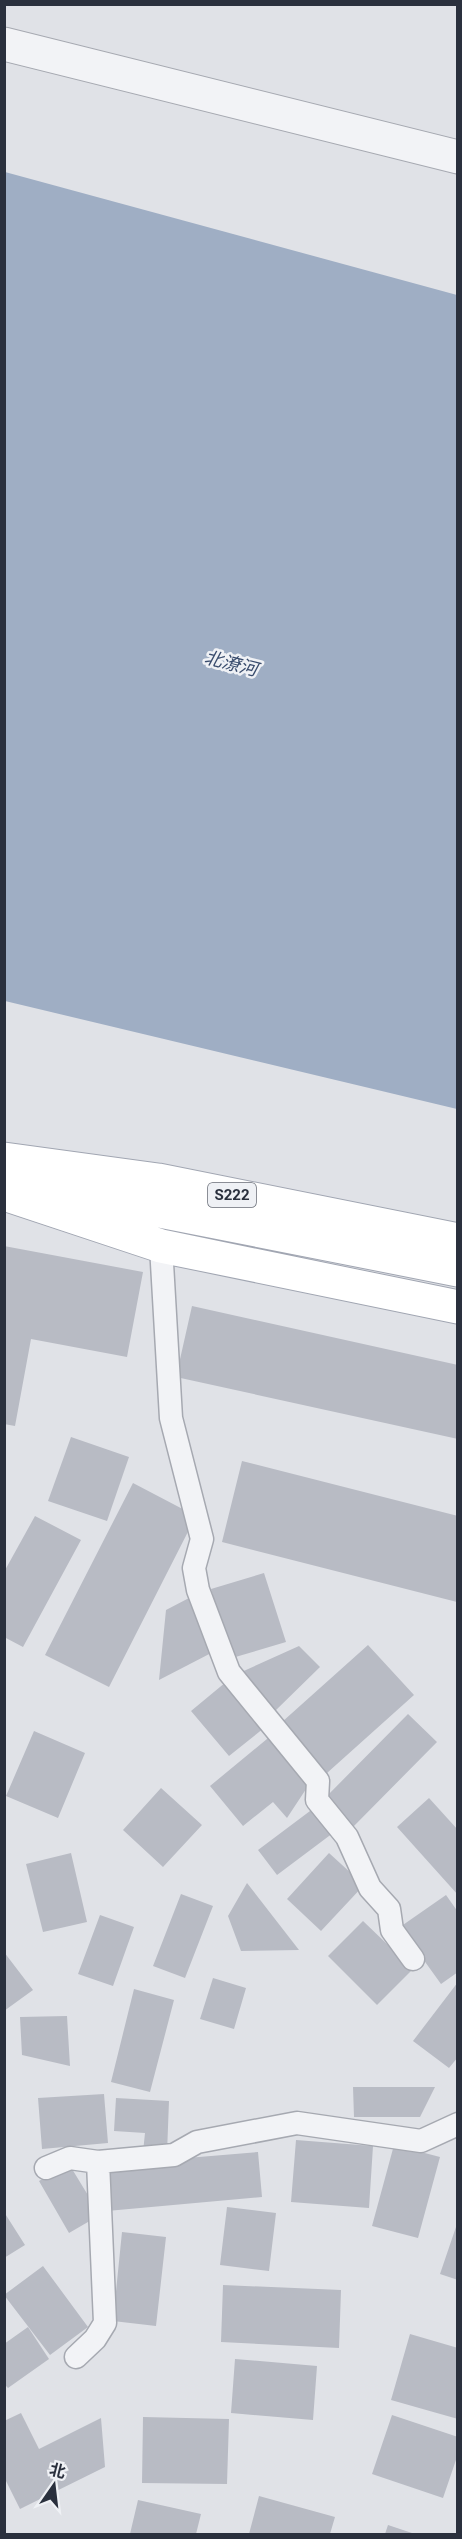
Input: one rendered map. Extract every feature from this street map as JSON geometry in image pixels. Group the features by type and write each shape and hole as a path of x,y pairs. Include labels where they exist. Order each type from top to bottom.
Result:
{"main road":[{"name":"S222","path":"4,1159 158,1180 458,1240"},
{"path":"4,1176 160,1211 458,1270"},
{"path":"4,1194 161,1246 458,1307"}],"street":[{"path":"4,44 458,157"}],"lane":[{"path":"161,1246 171,1418 202,1539 194,1568 198,1590 229,1671 318,1780 317,1800 347,1837 370,1888 389,1909 392,1930 413,1959"},
{"path":"46,2168 70,2158 98,2162 174,2154 197,2142 297,2123 422,2141 458,2124"},
{"path":"76,2357 94,2339 105,2323 98,2162"}],"water":[{"name":"北潦河","path":"5,172 457,295 457,1109 5,1001"}],"building":[{"path":"4,1246 143,1272 127,1357 31,1339 15,1426 4,1424"},
{"path":"192,1306 458,1365 458,1439 176,1377"},
{"path":"71,1437 129,1457 107,1521 48,1501"},
{"path":"242,1461 458,1516 457,1602 222,1542"},
{"path":"133,1483 196,1516 109,1687 45,1655"},
{"path":"35,1516 81,1540 23,1647 4,1637 4,1572"},
{"path":"264,1573 286,1642 232,1658 211,1589"},
{"path":"189,1598 217,1650 159,1680 166,1610"},
{"path":"368,1645 414,1695 327,1773 282,1722"},
{"path":"299,1646 320,1667 274,1712 237,1674"},
{"path":"226,1682 264,1728 229,1756 191,1711"},
{"path":"408,1714 437,1742 353,1827 324,1799"},
{"path":"34,1731 85,1753 58,1818 6,1796"},
{"path":"273,1734 312,1780 287,1818 273,1802 243,1826 210,1786"},
{"path":"161,1788 202,1825 163,1867 123,1830"},
{"path":"429,1798 458,1830 458,1895 397,1827"},
{"path":"314,1808 333,1833 277,1875 258,1850"},
{"path":"71,1853 87,1922 43,1932 26,1864"},
{"path":"329,1853 364,1885 321,1931 287,1899"},
{"path":"247,1883 299,1950 241,1951 228,1916"},
{"path":"181,1894 213,1906 185,1978 153,1966"},
{"path":"446,1895 458,1912 458,1972 441,1984 400,1927"},
{"path":"100,1915 134,1927 113,1986 78,1974"},
{"path":"363,1921 413,1969 377,2005 328,1956"},
{"path":"4,1952 33,1990 4,2011"},
{"path":"213,1978 246,1988 234,2029 200,2019"},
{"path":"458,1982 458,2057 449,2068 413,2041"},
{"path":"134,1989 174,2000 150,2092 111,2082"},
{"path":"67,2016 70,2066 22,2055 20,2017"},
{"path":"353,2087 435,2087 420,2117 354,2117"},
{"path":"104,2094 108,2143 42,2149 38,2098"},
{"path":"116,2098 169,2101 167,2153 143,2152 145,2133 114,2131"},
{"path":"296,2140 373,2146 369,2208 291,2202"},
{"path":"394,2145 440,2157 418,2238 372,2226"},
{"path":"258,2152 262,2197 107,2211 103,2165"},
{"path":"69,2164 100,2215 69,2233 39,2181"},
{"path":"227,2207 276,2213 269,2271 220,2265"},
{"path":"4,2212 25,2245 4,2258"},
{"path":"458,2224 458,2280 440,2274"},
{"path":"122,2232 166,2237 156,2326 113,2321"},
{"path":"43,2266 88,2327 50,2355 4,2295"},
{"path":"223,2285 341,2290 339,2348 221,2342"},
{"path":"28,2327 49,2359 8,2388 4,2384 4,2344"},
{"path":"410,2334 458,2348 458,2419 391,2400"},
{"path":"235,2359 317,2366 313,2420 231,2413"},
{"path":"21,2413 39,2449 101,2418 105,2467 20,2509 4,2477 4,2421"},
{"path":"392,2415 458,2437 458,2454 443,2498 372,2474"},
{"path":"143,2417 229,2419 227,2484 142,2483"},
{"path":"259,2496 335,2517 330,2534 249,2534"},
{"path":"138,2500 201,2514 196,2534 130,2534"},
{"path":"388,2525 415,2534 385,2534"}]}
